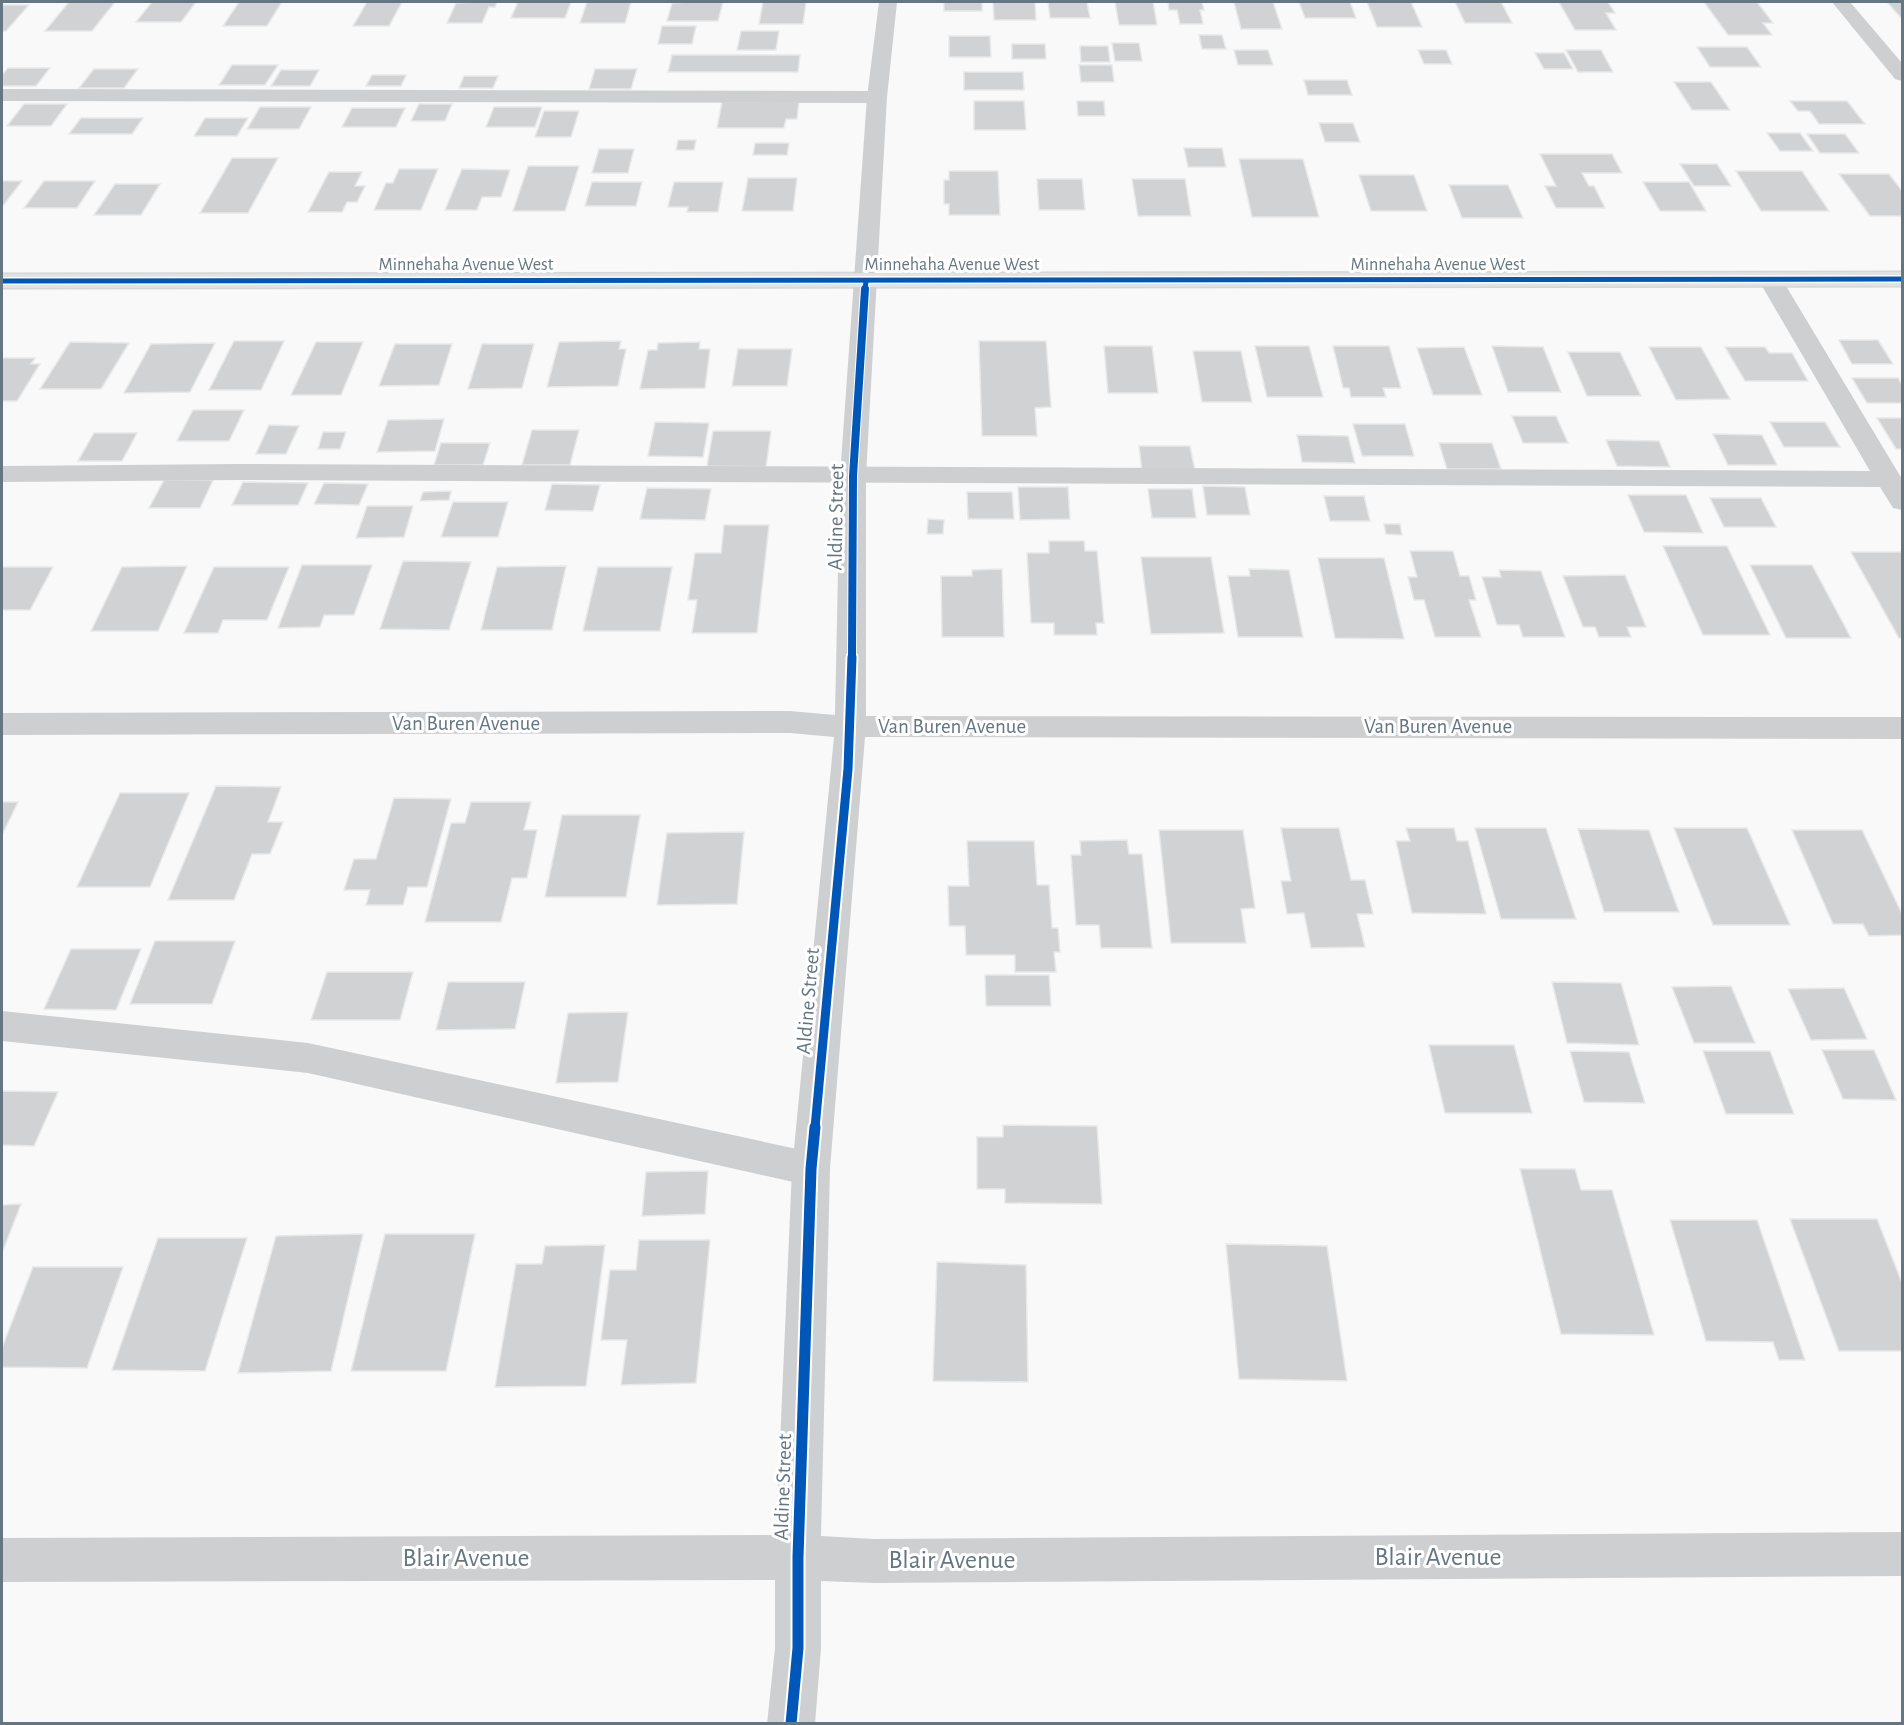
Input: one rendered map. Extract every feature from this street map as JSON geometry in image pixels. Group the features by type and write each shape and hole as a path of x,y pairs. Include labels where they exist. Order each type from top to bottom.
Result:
{"street":[{"name":"Aldine Street","path":"791,1724 798,1648 798,1557 811,1169 850,727 854,476 877,97 888,2"},
{"path":"1841,2 1902,75"},
{"path":"2,95 877,97"},
{"name":"Minnehaha Avenue West","path":"2,281 1771,281 1902,279"},
{"path":"1771,281 1902,502"},
{"path":"2,474 249,472 1889,479"},
{"name":"Van Buren Avenue","path":"2,723 790,722 850,727 961,725 1902,728"},
{"path":"2,1026 308,1058 811,1169"},
{"name":"Blair Avenue","path":"2,1560 798,1557 886,1561 1902,1554"}],"building":[{"path":"69,2 115,2 92,31 45,31"},
{"path":"152,2 196,2 181,22 136,22"},
{"path":"239,2 282,2 267,26 223,26"},
{"path":"367,2 402,2 389,26 353,26"},
{"path":"497,2 495,7 489,7 482,23 447,23 456,3"},
{"path":"518,2 571,2 565,18 511,18"},
{"path":"587,2 631,2 625,23 580,23"},
{"path":"723,2 718,21 667,21 672,3"},
{"path":"763,2 806,2 803,24 759,24"},
{"path":"944,2 982,2 982,11 944,11"},
{"path":"993,2 1035,2 1036,20 994,20"},
{"path":"1048,2 1087,2 1090,18 1050,18"},
{"path":"1115,2 1153,2 1157,25 1119,25"},
{"path":"1168,2 1202,2 1204,10 1200,10 1203,24 1180,24 1177,10 1169,10"},
{"path":"1234,2 1273,2 1282,29 1241,29"},
{"path":"1299,2 1350,2 1356,18 1305,18"},
{"path":"1367,2 1411,2 1422,27 1377,27"},
{"path":"1455,2 1501,2 1512,23 1465,23"},
{"path":"1559,2 1608,2 1615,13 1606,13 1616,30 1575,30"},
{"path":"1704,2 1757,2 1773,23 1763,23 1772,35 1728,35"},
{"path":"1887,2 1902,2 1902,19"},
{"path":"2,5 29,5 6,31 2,31"},
{"path":"662,26 696,26 692,44 658,44"},
{"path":"741,31 779,31 776,50 737,50"},
{"path":"1199,35 1222,35 1226,49 1202,49"},
{"path":"949,36 990,36 991,57 949,57"},
{"path":"1112,43 1139,43 1142,61 1115,61"},
{"path":"1012,44 1045,44 1046,59 1012,59"},
{"path":"1080,46 1108,46 1110,62 1081,62"},
{"path":"1697,47 1747,47 1761,67 1710,67"},
{"path":"1234,50 1268,50 1273,65 1238,65"},
{"path":"1418,50 1446,50 1452,64 1424,64"},
{"path":"1566,50 1601,50 1613,72 1578,72"},
{"path":"1535,53 1564,53 1573,69 1544,69"},
{"path":"672,55 800,55 798,72 668,72"},
{"path":"232,65 278,65 265,85 219,85"},
{"path":"1079,65 1112,65 1114,82 1081,82"},
{"path":"8,68 50,68 36,86 2,86 2,75"},
{"path":"94,69 138,69 124,88 79,88"},
{"path":"595,69 637,69 631,89 589,89"},
{"path":"281,70 319,70 310,86 271,86"},
{"path":"964,72 1023,72 1024,90 964,90"},
{"path":"372,75 406,75 401,86 366,86"},
{"path":"464,76 498,76 493,88 459,88"},
{"path":"1304,80 1347,80 1352,95 1308,95"},
{"path":"1674,82 1711,82 1730,110 1692,110"},
{"path":"974,101 1024,101 1026,130 974,130"},
{"path":"1077,101 1104,101 1105,116 1078,116"},
{"path":"1790,101 1847,101 1865,124 1819,124 1810,111 1798,111"},
{"path":"722,102 799,102 797,119 786,119 784,128 717,128"},
{"path":"24,104 67,104 51,126 7,126"},
{"path":"419,104 452,104 445,121 411,121"},
{"path":"260,107 311,107 299,129 247,129"},
{"path":"494,107 542,107 535,127 486,127"},
{"path":"352,108 405,108 396,127 342,127"},
{"path":"544,111 579,111 571,137 535,137"},
{"path":"81,118 143,118 132,134 69,134"},
{"path":"205,118 248,118 237,136 194,136"},
{"path":"1319,123 1353,123 1360,142 1325,142"},
{"path":"1767,133 1800,133 1813,151 1780,151"},
{"path":"1807,134 1845,134 1859,153 1820,153"},
{"path":"678,140 696,140 694,150 676,150"},
{"path":"755,143 789,143 787,155 753,155"},
{"path":"1184,148 1222,148 1226,167 1188,167"},
{"path":"599,149 634,149 628,173 592,173"},
{"path":"1540,154 1612,154 1622,173 1582,173 1589,186 1594,186 1605,208 1556,208 1545,186 1556,186"},
{"path":"232,158 278,158 248,213 200,213"},
{"path":"1239,159 1303,159 1319,217 1252,217"},
{"path":"1680,164 1717,164 1731,186 1694,186"},
{"path":"528,166 579,166 565,211 513,211"},
{"path":"399,169 438,169 421,210 374,210 386,183 393,183"},
{"path":"462,169 510,170 501,197 482,197 477,210 445,210"},
{"path":"949,171 998,171 1000,215 949,215 949,204 944,204 944,180 949,180"},
{"path":"1736,171 1802,171 1829,211 1761,211"},
{"path":"329,172 362,172 355,186 365,186 357,202 347,202 342,212 308,212"},
{"path":"1839,174 1889,174 1902,191 1902,216 1870,216"},
{"path":"1359,175 1414,175 1427,211 1371,211"},
{"path":"748,178 797,178 793,211 742,211"},
{"path":"1037,179 1082,179 1085,210 1039,210"},
{"path":"1132,179 1185,179 1191,216 1138,216"},
{"path":"2,181 22,181 2,207"},
{"path":"44,181 95,181 77,208 24,208"},
{"path":"592,182 642,182 636,206 585,206"},
{"path":"674,182 723,182 718,212 687,212 688,207 668,207"},
{"path":"1643,182 1689,182 1706,211 1660,211"},
{"path":"115,184 160,184 141,215 94,215"},
{"path":"1449,185 1508,185 1523,218 1462,218"},
{"path":"1839,340 1878,340 1893,364 1852,364"},
{"path":"234,341 284,341 261,390 209,390"},
{"path":"621,341 619,349 626,349 618,386 547,387 559,342"},
{"path":"979,341 1046,341 1051,407 1035,408 1037,436 982,436"},
{"path":"70,342 129,343 101,389 40,389"},
{"path":"316,342 363,342 341,395 291,395"},
{"path":"700,342 699,349 710,349 705,388 640,389 648,350 657,350 658,343"},
{"path":"215,343 190,392 124,393 151,344"},
{"path":"395,344 452,344 439,385 379,386"},
{"path":"482,344 534,344 522,388 468,389"},
{"path":"1104,346 1152,346 1158,393 1108,393"},
{"path":"1255,346 1309,346 1323,397 1267,397"},
{"path":"1333,346 1389,346 1401,388 1383,388 1386,397 1351,397 1349,388 1343,388"},
{"path":"1492,346 1543,347 1561,392 1508,392"},
{"path":"1464,347 1482,395 1433,395 1417,348"},
{"path":"1649,347 1701,347 1730,399 1676,400"},
{"path":"1725,347 1765,347 1769,353 1792,353 1808,381 1745,381"},
{"path":"738,349 792,349 787,386 732,386"},
{"path":"1193,351 1241,351 1252,402 1202,402"},
{"path":"1568,352 1620,352 1641,396 1587,396"},
{"path":"2,358 35,358 31,364 40,364 17,401 2,401"},
{"path":"1852,378 1898,378 1902,385 1902,403 1867,403"},
{"path":"193,410 244,410 229,441 177,441"},
{"path":"1512,416 1556,416 1568,443 1523,443"},
{"path":"1877,418 1902,418 1902,449 1896,449"},
{"path":"444,419 435,451 377,452 388,420"},
{"path":"655,422 709,423 703,457 648,456"},
{"path":"1770,422 1825,422 1840,447 1784,447"},
{"path":"1353,424 1405,424 1414,456 1362,456"},
{"path":"269,425 299,426 286,454 256,454"},
{"path":"532,430 579,430 570,465 522,465"},
{"path":"713,431 771,431 766,467 707,466"},
{"path":"323,432 346,432 340,449 318,449"},
{"path":"94,433 137,433 122,461 78,461"},
{"path":"1713,434 1762,435 1777,465 1728,465"},
{"path":"1297,435 1348,436 1355,463 1302,462"},
{"path":"1606,440 1659,441 1670,467 1617,466"},
{"path":"441,443 490,443 483,465 434,465"},
{"path":"1439,443 1492,443 1501,469 1447,469"},
{"path":"1139,446 1190,446 1195,471 1142,471"},
{"path":"164,480 213,480 200,508 149,508"},
{"path":"243,482 308,483 298,505 232,505"},
{"path":"324,483 368,484 359,505 314,504"},
{"path":"552,484 600,485 593,511 545,510"},
{"path":"1203,486 1245,487 1250,515 1207,515"},
{"path":"1018,487 1068,487 1070,519 1020,520"},
{"path":"647,488 711,489 705,520 640,519"},
{"path":"1148,489 1192,489 1196,518 1152,518"},
{"path":"451,491 449,500 420,501 423,492"},
{"path":"967,492 1012,492 1014,519 968,519"},
{"path":"1628,495 1686,495 1703,533 1644,532"},
{"path":"1324,496 1364,496 1370,521 1330,521"},
{"path":"1710,498 1761,498 1776,527 1724,527"},
{"path":"453,502 508,502 498,537 441,537"},
{"path":"367,506 413,506 404,537 356,538"},
{"path":"928,519 944,520 943,534 927,534"},
{"path":"1384,524 1400,524 1402,535 1386,534"},
{"path":"724,525 769,525 757,633 692,633 697,600 688,600 695,553 721,553"},
{"path":"1049,541 1084,541 1085,551 1097,551 1104,623 1096,623 1097,635 1054,635 1054,623 1031,623 1027,553 1049,553"},
{"path":"1663,546 1727,546 1770,635 1703,635"},
{"path":"1410,551 1453,551 1460,576 1469,576 1476,600 1469,600 1481,637 1435,637 1424,600 1414,600 1408,577 1417,577"},
{"path":"1851,552 1902,552 1902,638 1899,638"},
{"path":"1141,557 1211,557 1224,633 1151,634"},
{"path":"1318,558 1384,558 1404,639 1335,638"},
{"path":"403,561 471,562 449,630 380,629"},
{"path":"302,565 372,565 354,615 324,615 320,627 278,628"},
{"path":"1750,565 1812,565 1851,638 1786,638"},
{"path":"187,566 158,631 91,631 122,567"},
{"path":"566,566 552,630 481,630 497,567"},
{"path":"2,567 53,567 30,610 2,610"},
{"path":"214,567 289,567 267,620 223,620 218,633 184,633"},
{"path":"598,567 672,567 660,631 583,631"},
{"path":"1002,569 1004,637 942,637 941,576 972,576 972,570"},
{"path":"1249,569 1289,570 1303,637 1238,637 1228,576 1250,576"},
{"path":"1499,570 1541,571 1565,637 1523,637 1519,625 1497,625 1482,577 1501,577"},
{"path":"1625,575 1646,627 1627,627 1631,637 1599,637 1595,627 1583,627 1563,576"},
{"path":"216,786 281,787 268,822 283,822 270,854 252,854 234,900 168,900"},
{"path":"120,793 189,793 150,887 77,887"},
{"path":"394,798 451,799 427,887 408,887 403,905 366,905 370,890 344,890 354,859 376,859"},
{"path":"2,802 18,802 2,835"},
{"path":"471,802 531,802 524,830 537,830 527,878 512,878 501,922 425,922 451,823 465,823"},
{"path":"562,815 640,815 626,897 545,897"},
{"path":"1281,828 1339,828 1351,880 1365,880 1373,914 1357,914 1365,947 1311,948 1304,913 1287,914 1281,881 1291,881"},
{"path":"1406,828 1454,828 1457,841 1468,841 1486,914 1412,913 1396,841 1410,841"},
{"path":"1475,828 1546,828 1576,919 1501,919"},
{"path":"1674,828 1747,828 1790,925 1713,925"},
{"path":"1578,829 1649,830 1679,912 1604,912"},
{"path":"1159,830 1243,830 1255,908 1241,909 1246,943 1171,943"},
{"path":"1792,830 1862,830 1902,914 1902,935 1869,936 1863,924 1833,924"},
{"path":"744,832 737,904 657,905 667,833"},
{"path":"1127,840 1129,854 1142,854 1152,948 1101,948 1099,925 1076,925 1071,855 1081,855 1080,841"},
{"path":"967,841 1034,841 1037,885 1049,885 1052,928 1058,928 1060,952 1054,952 1056,972 1015,972 1015,955 966,955 965,926 949,926 948,886 969,886"},
{"path":"155,941 235,941 212,1004 130,1004"},
{"path":"71,949 141,949 116,1010 44,1009"},
{"path":"327,972 413,972 400,1020 311,1020"},
{"path":"985,975 1049,975 1051,1006 986,1006"},
{"path":"448,982 525,982 515,1029 436,1030"},
{"path":"1552,982 1621,983 1639,1045 1567,1043"},
{"path":"1731,986 1755,1043 1694,1043 1672,987"},
{"path":"1844,988 1867,1039 1811,1040 1788,989"},
{"path":"628,1012 618,1082 556,1083 568,1013"},
{"path":"1429,1045 1514,1045 1532,1113 1445,1113"},
{"path":"1822,1050 1874,1050 1896,1100 1843,1099"},
{"path":"1570,1051 1629,1052 1645,1103 1584,1102"},
{"path":"1703,1051 1770,1051 1794,1114 1726,1114"},
{"path":"2,1091 58,1092 34,1146 2,1145"},
{"path":"1003,1125 1097,1126 1102,1204 1005,1203 1005,1189 977,1189 977,1137 1003,1137"},
{"path":"1520,1169 1575,1169 1581,1190 1612,1190 1654,1335 1561,1334"},
{"path":"708,1171 705,1214 642,1216 646,1172"},
{"path":"21,1204 2,1253 2,1205"},
{"path":"1790,1219 1877,1219 1902,1283 1902,1351 1839,1351"},
{"path":"1670,1220 1757,1220 1805,1360 1779,1360 1773,1342 1706,1341"},
{"path":"363,1234 331,1371 238,1373 276,1236"},
{"path":"385,1234 475,1234 446,1371 351,1371"},
{"path":"158,1238 247,1238 205,1371 112,1370"},
{"path":"639,1240 710,1240 696,1383 621,1385 627,1340 601,1340 610,1270 636,1270"},
{"path":"1226,1244 1327,1246 1347,1381 1239,1379"},
{"path":"605,1245 586,1386 495,1387 516,1264 542,1264 545,1246"},
{"path":"937,1262 1026,1265 1028,1382 933,1381"},
{"path":"33,1267 123,1267 87,1368 2,1367 2,1348"}],"cycle path":[{"path":"2,281 1902,279"},
{"path":"791,1724 798,1648 798,1557 811,1169 848,769 852,676 853,476 866,281"}]}
